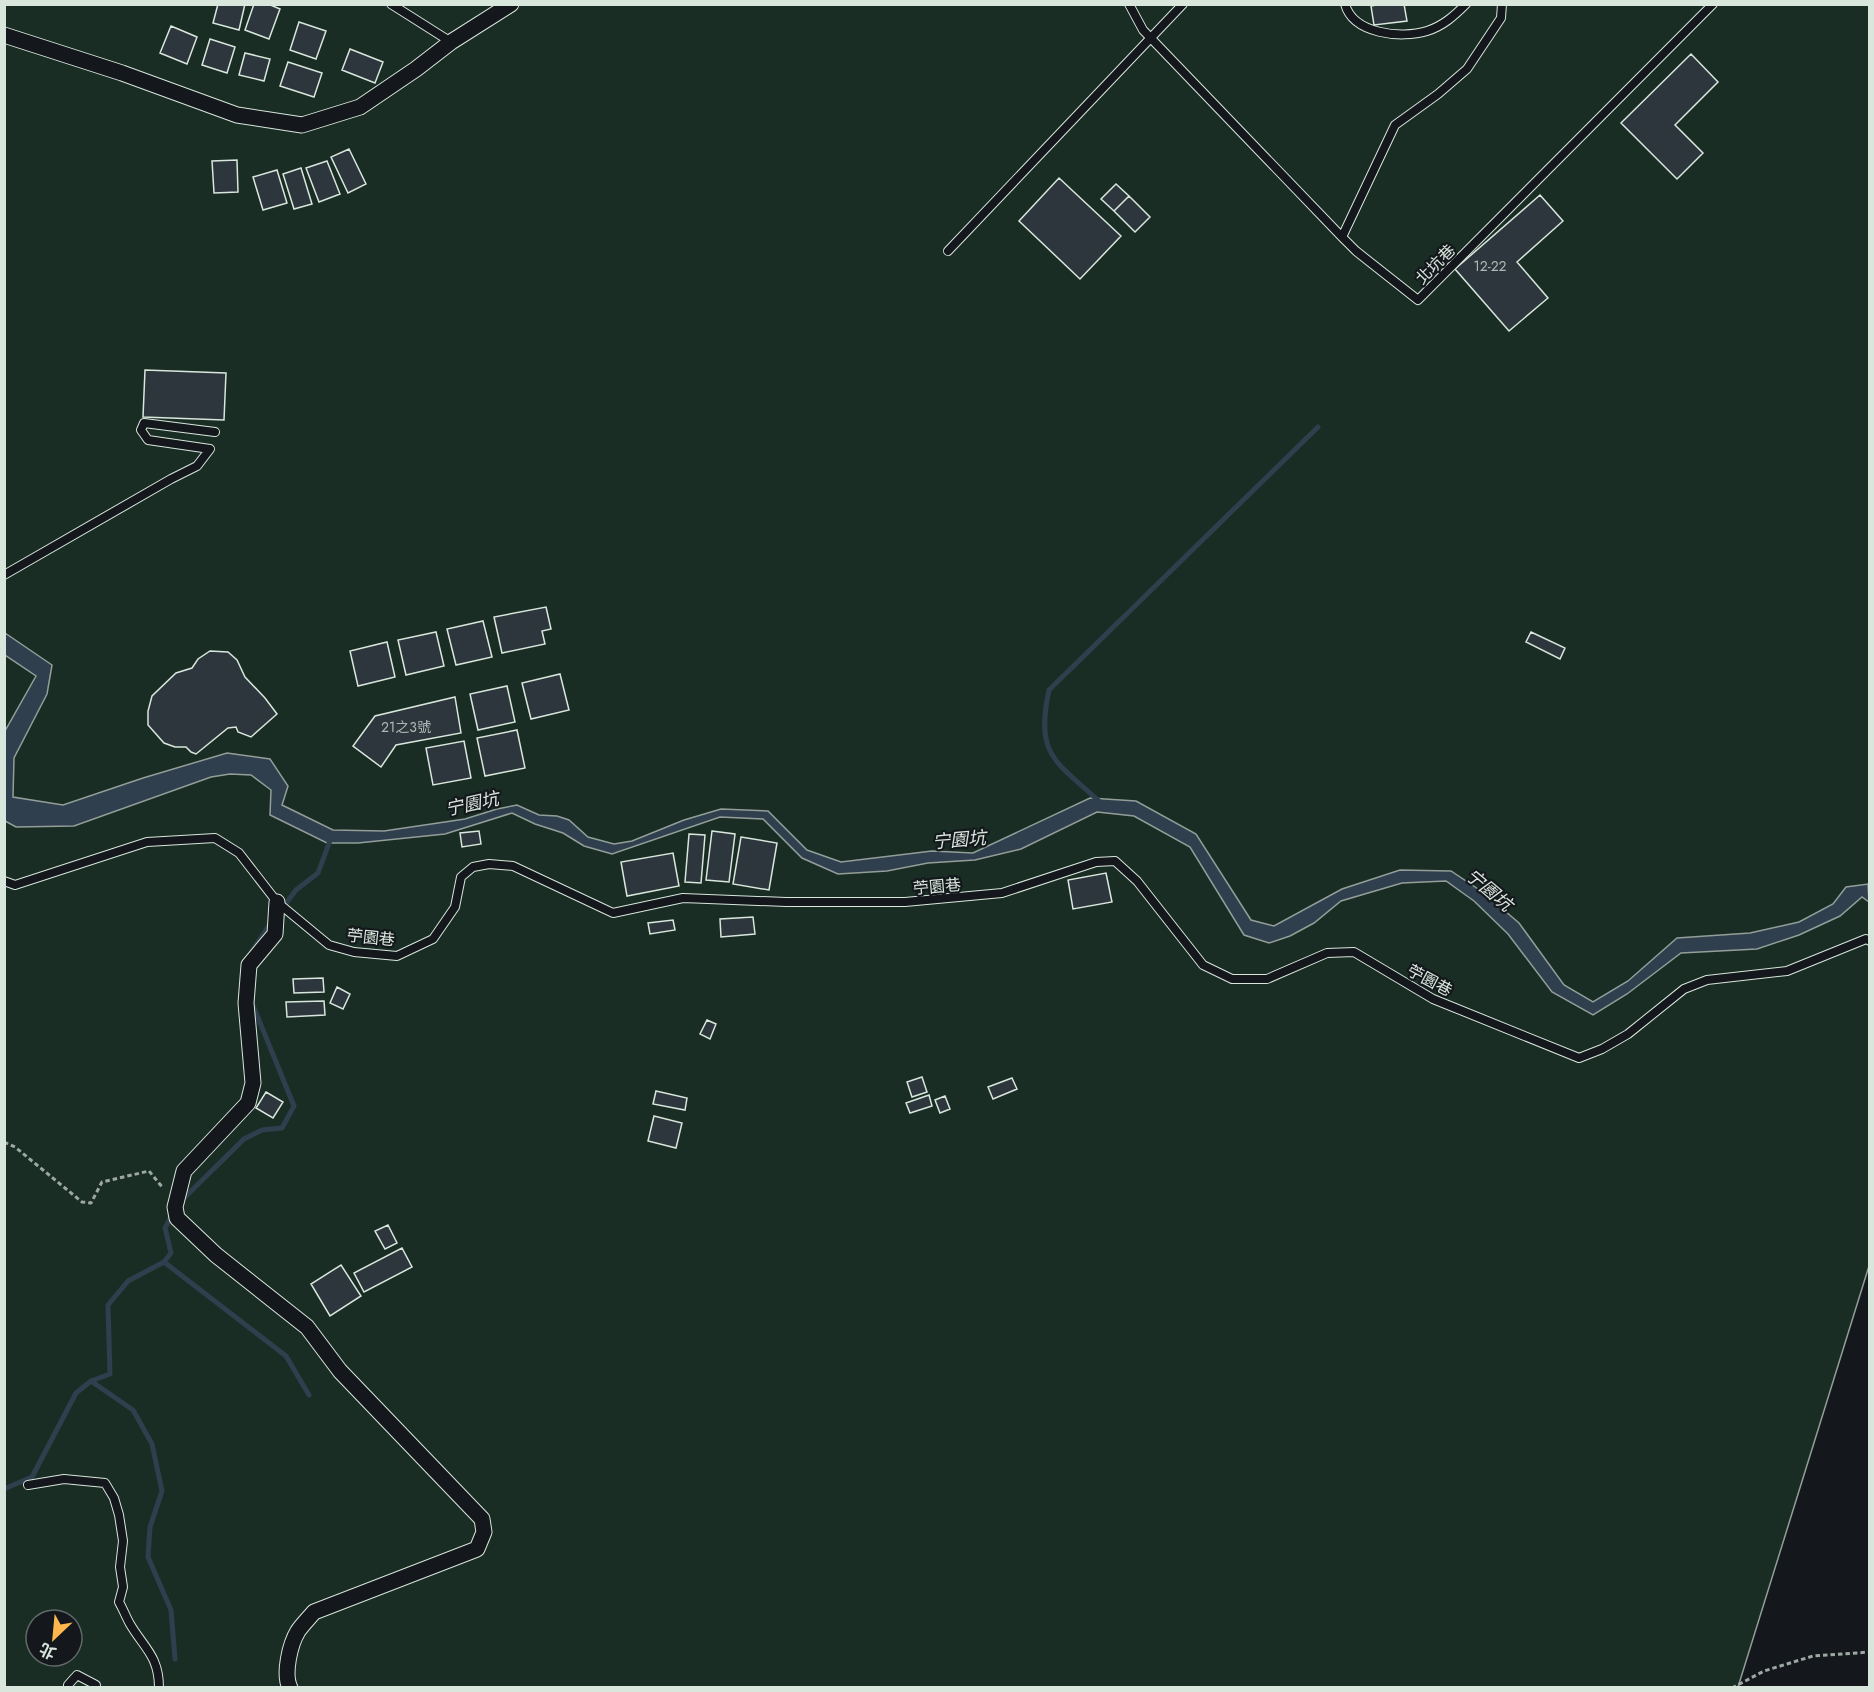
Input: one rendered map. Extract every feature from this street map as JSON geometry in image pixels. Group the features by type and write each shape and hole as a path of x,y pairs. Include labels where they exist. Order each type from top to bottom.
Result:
{"street":[{"path":"4,35 237,115 302,124 360,107 451,42 511,4"},
{"path":"277,902 275,933 249,965 246,1003 254,1083 248,1103 184,1171 175,1207 177,1218 216,1255 308,1327 340,1371 482,1520 484,1532 477,1549 314,1612 293,1642 286,1681 290,1688"}],"lane":[{"path":"391,4 451,42"},
{"name":"北坑巷","path":"1129,4 1143,30 1151,39 1342,237 1418,300 1713,4"},
{"path":"948,250 1183,4"},
{"path":"1345,4 1349,16 1358,25 1378,32 1398,34 1426,32 1448,21 1466,4"},
{"path":"1342,237 1395,125 1438,94 1467,69 1501,18 1502,4"},
{"path":"4,575 197,466 210,449 148,440 141,430 144,423 215,432"},
{"name":"苧園巷","path":"4,881 15,885 147,842 215,838 239,853 277,902 329,945 354,952 397,956 433,939 455,907 461,877 473,867 489,864 513,866 613,913 682,898 786,902 905,902 1002,893 1095,862 1115,861 1137,881 1203,965 1232,979 1266,979 1327,953 1354,952 1432,999 1579,1058 1602,1049 1628,1034 1684,989 1707,980 1787,971 1866,939 1869,941"},
{"path":"28,1485 64,1479 105,1483 114,1498 123,1541 120,1567 123,1587 119,1602 130,1624 152,1653 159,1678 159,1688"},
{"path":"68,1688 77,1675 96,1685 96,1688"}],"path":[{"path":"4,1142 15,1147 82,1202 91,1203 102,1182 149,1171 175,1207"},
{"path":"1732,1688 1764,1671 1813,1656 1869,1652"}],"green space":[{"path":"5,5 1869,5 1869,1266 1738,1687 5,1688"}],"water":[{"path":"5,633 52,665 47,694 14,758 13,797 63,805 227,753 270,759 288,786 282,805 333,830 384,831 465,819 517,805 539,815 557,816 569,820 588,837 614,844 632,841 684,820 721,809 768,811 807,850 841,862 932,851 973,853 1090,798 1136,801 1196,834 1251,920 1274,926 1342,889 1400,870 1451,871 1484,893 1519,923 1564,985 1593,1002 1628,981 1677,938 1750,933 1799,922 1833,904 1846,887 1868,884 1869,902 1862,897 1840,916 1799,935 1757,949 1681,953 1627,994 1593,1015 1552,992 1508,934 1474,901 1446,881 1402,883 1341,901 1314,923 1290,936 1269,943 1244,935 1190,847 1134,816 1097,812 1021,849 975,860 928,863 887,871 838,874 802,858 763,819 720,817 612,854 584,846 563,833 535,824 512,813 445,834 358,843 327,843 270,815 271,790 251,775 230,774 211,777 74,826 16,827 5,821 5,731 36,676 5,655"}],"building":[{"path":"218,4 245,4 239,30 213,23"},
{"path":"254,4 268,4 280,9 269,39 245,30"},
{"path":"1404,4 1407,21 1374,25 1371,6"},
{"path":"299,22 326,31 316,59 290,50"},
{"path":"171,26 197,37 187,64 160,53"},
{"path":"210,39 235,47 227,73 202,65"},
{"path":"350,49 383,62 375,83 342,70"},
{"path":"245,53 270,59 264,81 239,75"},
{"path":"1691,54 1718,82 1675,125 1703,153 1677,179 1621,123"},
{"path":"288,62 322,73 314,97 280,86"},
{"path":"349,149 366,184 348,193 331,157"},
{"path":"237,160 238,192 214,193 212,161"},
{"path":"327,161 340,194 319,202 306,168"},
{"path":"301,168 312,204 294,209 283,174"},
{"path":"277,170 287,203 263,210 253,177"},
{"path":"1059,178 1121,236 1080,279 1019,221"},
{"path":"1116,184 1129,196 1114,211 1101,199"},
{"path":"1540,195 1563,221 1517,262 1548,298 1509,331 1455,269"},
{"path":"1129,196 1150,217 1135,232 1114,211"},
{"path":"145,370 226,373 224,420 143,417"},
{"path":"546,607 551,629 542,631 545,644 502,653 494,617"},
{"path":"483,621 492,657 456,665 447,629"},
{"path":"436,632 444,666 406,675 398,640"},
{"path":"1531,632 1565,648 1560,659 1526,642"},
{"path":"387,642 395,677 358,686 350,651"},
{"path":"210,651 228,652 237,660 245,677 277,714 251,737 238,732 236,727 228,728 196,754 186,747 175,747 164,743 148,725 148,711 152,696 176,673 192,668 198,659"},
{"path":"560,674 569,710 531,719 522,683"},
{"path":"507,686 515,722 478,730 470,694"},
{"path":"455,697 461,733 396,745 381,767 353,746 375,716"},
{"path":"517,730 525,768 485,776 477,738"},
{"path":"464,741 471,778 433,785 426,748"},
{"path":"479,831 481,844 462,847 460,833"},
{"path":"712,831 735,834 729,882 706,880"},
{"path":"689,834 705,835 701,883 685,882"},
{"path":"741,837 777,843 769,890 733,884"},
{"path":"673,853 679,886 627,896 621,862"},
{"path":"1106,873 1112,902 1073,909 1068,880"},
{"path":"753,917 755,934 721,937 720,919"},
{"path":"673,920 675,930 650,934 648,923"},
{"path":"323,978 324,992 294,993 293,979"},
{"path":"337,987 350,994 343,1009 330,1003"},
{"path":"324,1001 325,1015 287,1017 286,1002"},
{"path":"707,1020 716,1024 710,1039 700,1034"},
{"path":"922,1077 927,1092 912,1097 907,1082"},
{"path":"1012,1078 1017,1089 993,1099 988,1087"},
{"path":"656,1091 687,1098 685,1110 653,1104"},
{"path":"266,1092 283,1102 273,1118 256,1108"},
{"path":"929,1095 932,1106 910,1113 906,1103"},
{"path":"945,1096 950,1109 940,1113 935,1100"},
{"path":"654,1116 682,1123 676,1148 648,1141"},
{"path":"388,1225 397,1243 385,1249 375,1231"},
{"path":"402,1248 412,1267 364,1292 354,1273"},
{"path":"341,1265 361,1296 330,1316 311,1284"}],"waterway":[{"path":"1099,801 1052,755 1045,729 1049,690 1318,427"},
{"path":"281,910 296,890 318,873 331,838"},
{"path":"252,951 271,922"},
{"path":"182,1200 244,1139 262,1130 282,1128 294,1106 252,1003"},
{"path":"4,1489 32,1477 76,1393 91,1381 110,1374 108,1305 128,1281 164,1262 171,1253 165,1228 172,1215"},
{"path":"164,1262 286,1356 309,1395"},
{"path":"91,1381 133,1410 152,1444 162,1491 150,1527 148,1557 171,1610 175,1659"}],"water label":[{"name":"宁園坑","path":"472,804"},
{"name":"宁園坑","path":"959,840"},
{"name":"宁園坑","path":"1489,890"}]}
